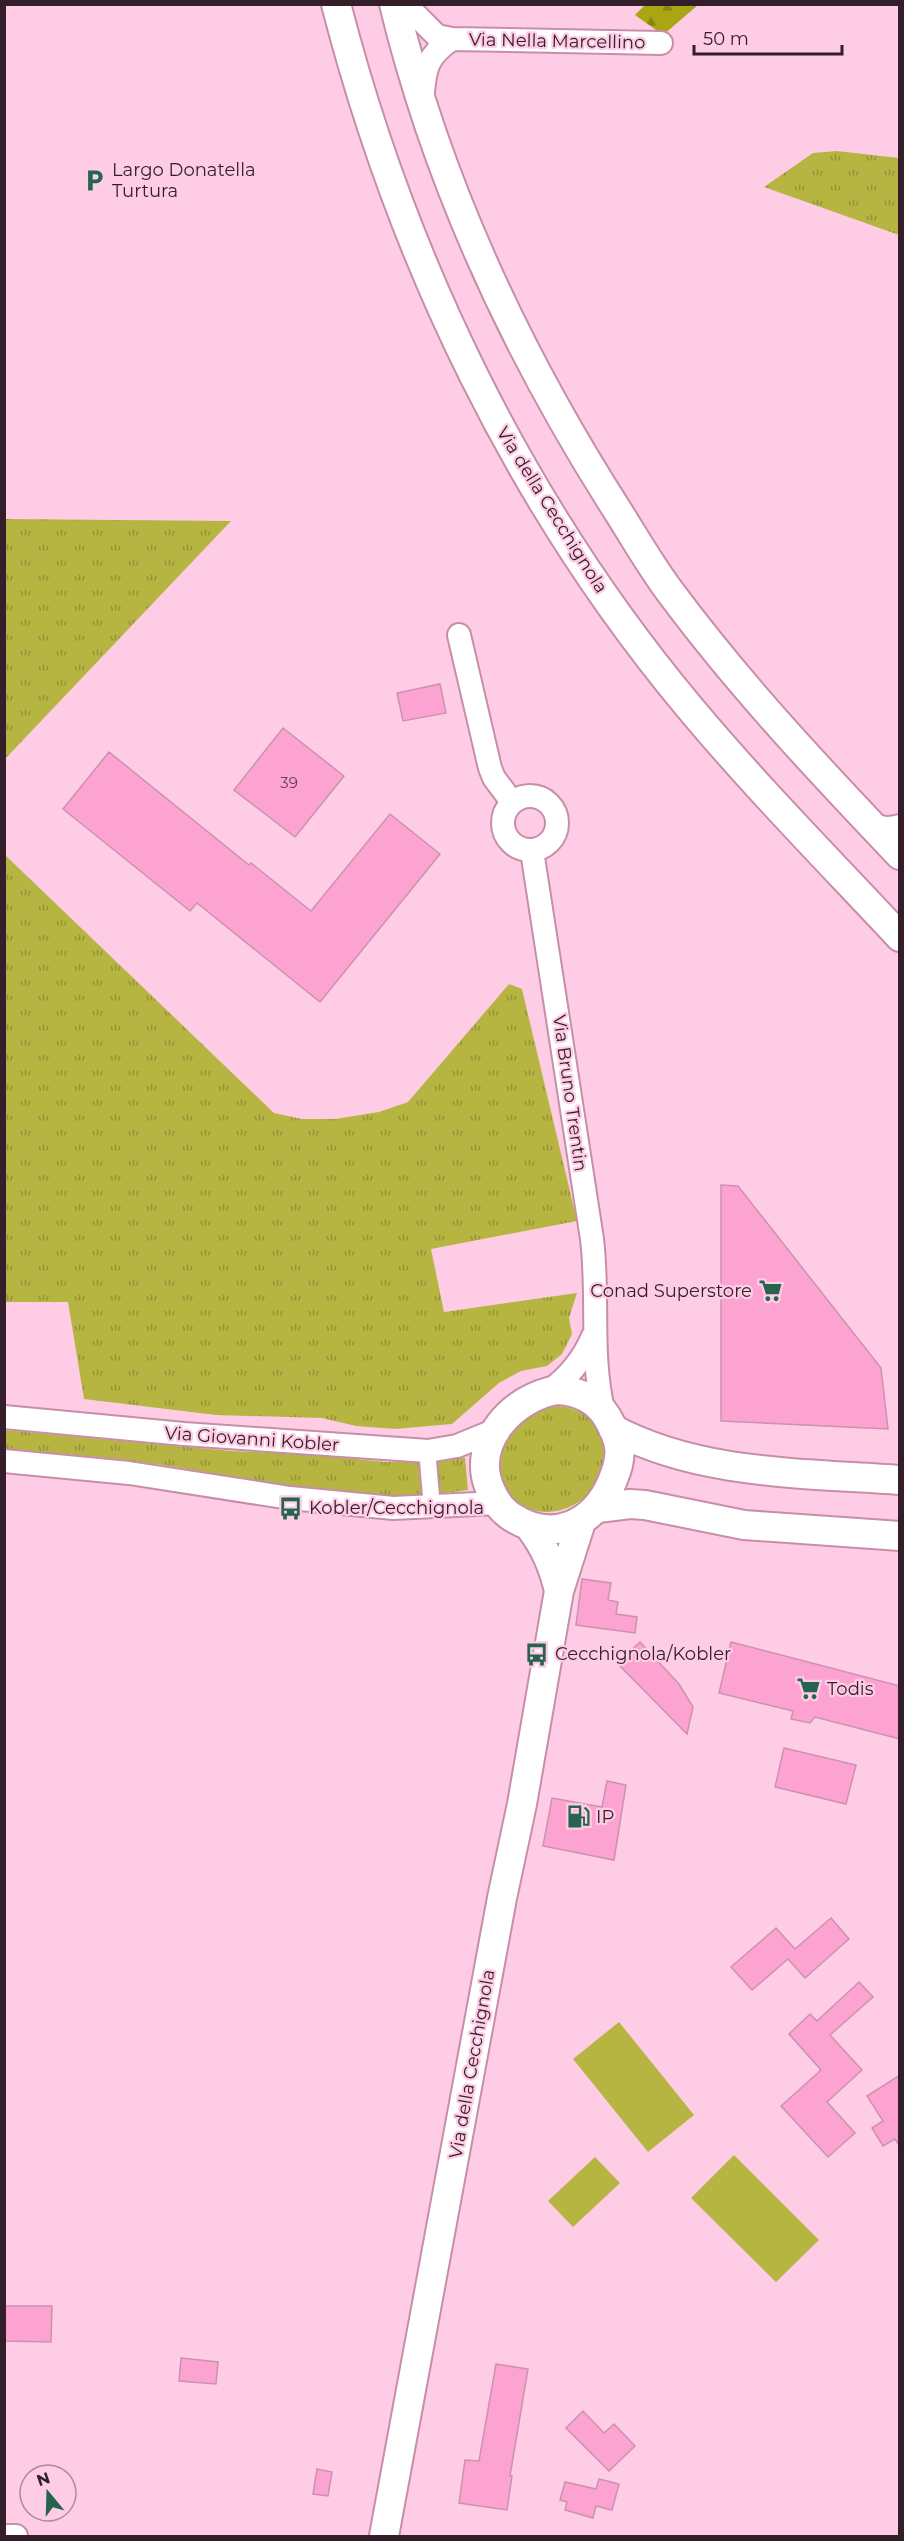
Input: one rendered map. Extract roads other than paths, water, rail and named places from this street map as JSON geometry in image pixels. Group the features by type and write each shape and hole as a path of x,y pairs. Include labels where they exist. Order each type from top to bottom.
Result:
{"street":[{"name":"Via della Cecchignola","path":"336,4 355,75 413,241 480,389 562,533 619,616 688,706 772,802 900,937"},
{"path":"394,4 422,101 483,264 576,446 670,592 782,728 900,855"},
{"name":"Via Nella Marcellino","path":"405,4 437,36 452,39 661,44"},
{"name":"Via Nella Marcellino","path":"422,101 429,61 436,50 452,39"},
{"path":"459,635 490,768 512,802"},
{"path":"534,796 545,800 553,808 557,819 552,841 543,848 532,851 520,849 510,843 504,834 502,822 505,811 512,802 523,797 534,796"},
{"path":"864,817 876,827 887,829 900,826"},
{"name":"Via Bruno Trentin","path":"532,851 592,1239 596,1292 593,1335 596,1373 608,1420"},
{"name":"Via Bruno Trentin","path":"548,1392 570,1375 580,1362 593,1335"},
{"path":"900,1480 833,1475 814,1466 797,1450 783,1462 762,1469 694,1459 638,1442 608,1420 582,1395 568,1391 548,1392 521,1405 496,1430 490,1441 486,1468 488,1484 503,1511 529,1526 556,1529 589,1515 630,1504 744,1525 900,1536"},
{"name":"Via Giovanni Kobler","path":"4,1417 184,1434 419,1451 434,1451 457,1446 496,1430"},
{"path":"589,1515 618,1468 619,1445 608,1420"},
{"path":"4,1461 129,1473 291,1498 393,1508 498,1503"},
{"path":"428,1461 431,1496"},
{"name":"Via della Cecchignola","path":"384,2536 502,1898 522,1804 559,1591 589,1515"},
{"name":"Via della Cecchignola","path":"529,1526 543,1544 552,1564 559,1591"},
{"path":"4,2536 16,2536"}],"place":[{"name":"Largo Donatella Turtura","path":"94,180"},
{"name":"Conad Superstore","path":"770,1291"},
{"name":"Kobler/Cecchignola","path":"291,1508"},
{"name":"Cecchignola/Kobler","path":"537,1654"},
{"name":"Todis","path":"809,1689"},
{"name":"IP","path":"578,1817"}]}
